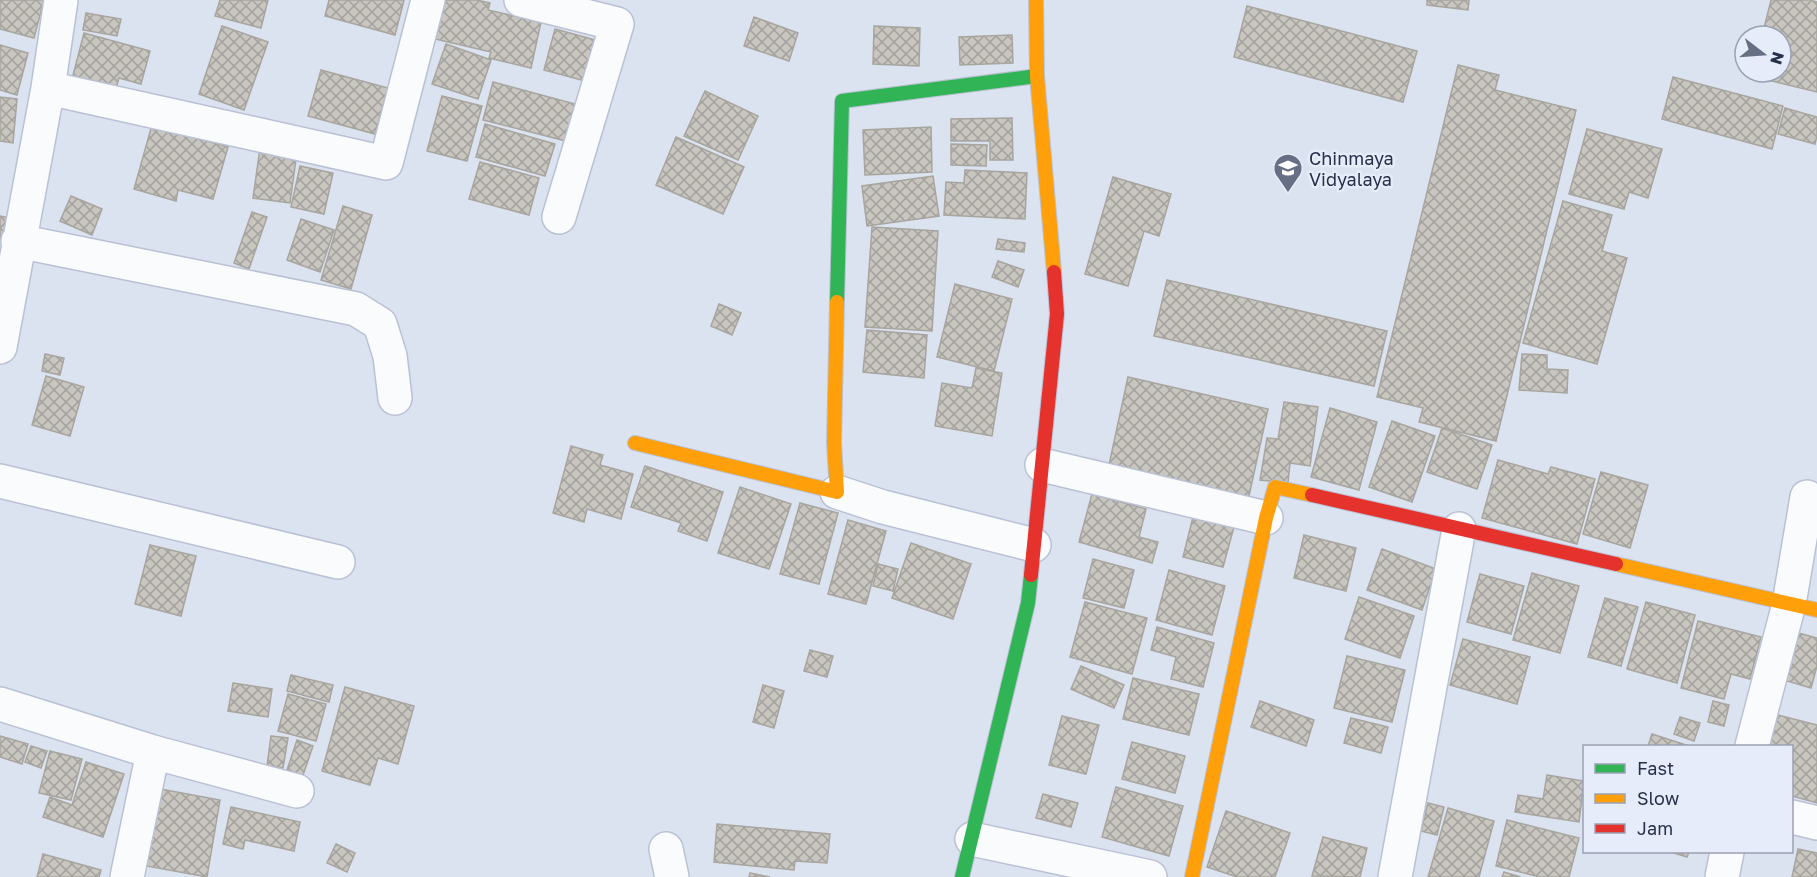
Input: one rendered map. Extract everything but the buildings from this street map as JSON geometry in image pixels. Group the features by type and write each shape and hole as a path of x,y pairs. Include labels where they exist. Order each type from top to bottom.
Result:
{"street":[{"path":"0,347 48,88 61,0"},
{"path":"48,88 387,163 428,0"},
{"path":"521,0 617,24 559,217"},
{"path":"962,877 1028,603 1057,314 1036,76 1036,0"},
{"path":"837,492 834,443 842,101 1036,76"},
{"path":"18,241 356,309 380,324 390,356 395,398"},
{"path":"635,442 837,492 883,507 1034,545"},
{"path":"1042,465 1266,518"},
{"path":"0,481 338,562"},
{"path":"1192,877 1266,518 1275,487 1803,607"},
{"path":"1753,745 1803,607 1808,497"},
{"path":"1395,877 1459,529"},
{"path":"0,704 153,752 297,790"},
{"path":"127,877 153,752"},
{"path":"1793,818 1817,823"},
{"path":"972,839 1150,877"},
{"path":"1722,877 1727,853"}],"traffic: fast":[{"path":"837,302 842,101 1037,76"},
{"path":"962,877 1028,603 1031,575"}],"traffic: slow":[{"path":"1036,0 1037,76 1054,272"},
{"path":"635,443 837,492 834,443 837,302"},
{"path":"1192,877 1266,518 1275,487 1312,495"},
{"path":"1616,564 1817,610"}],"traffic: jam":[{"path":"1031,575 1057,314 1054,272"},
{"path":"1312,495 1616,564"}],"place":[{"name":"Chinmaya Vidyalaya","path":"1288,194"}]}
